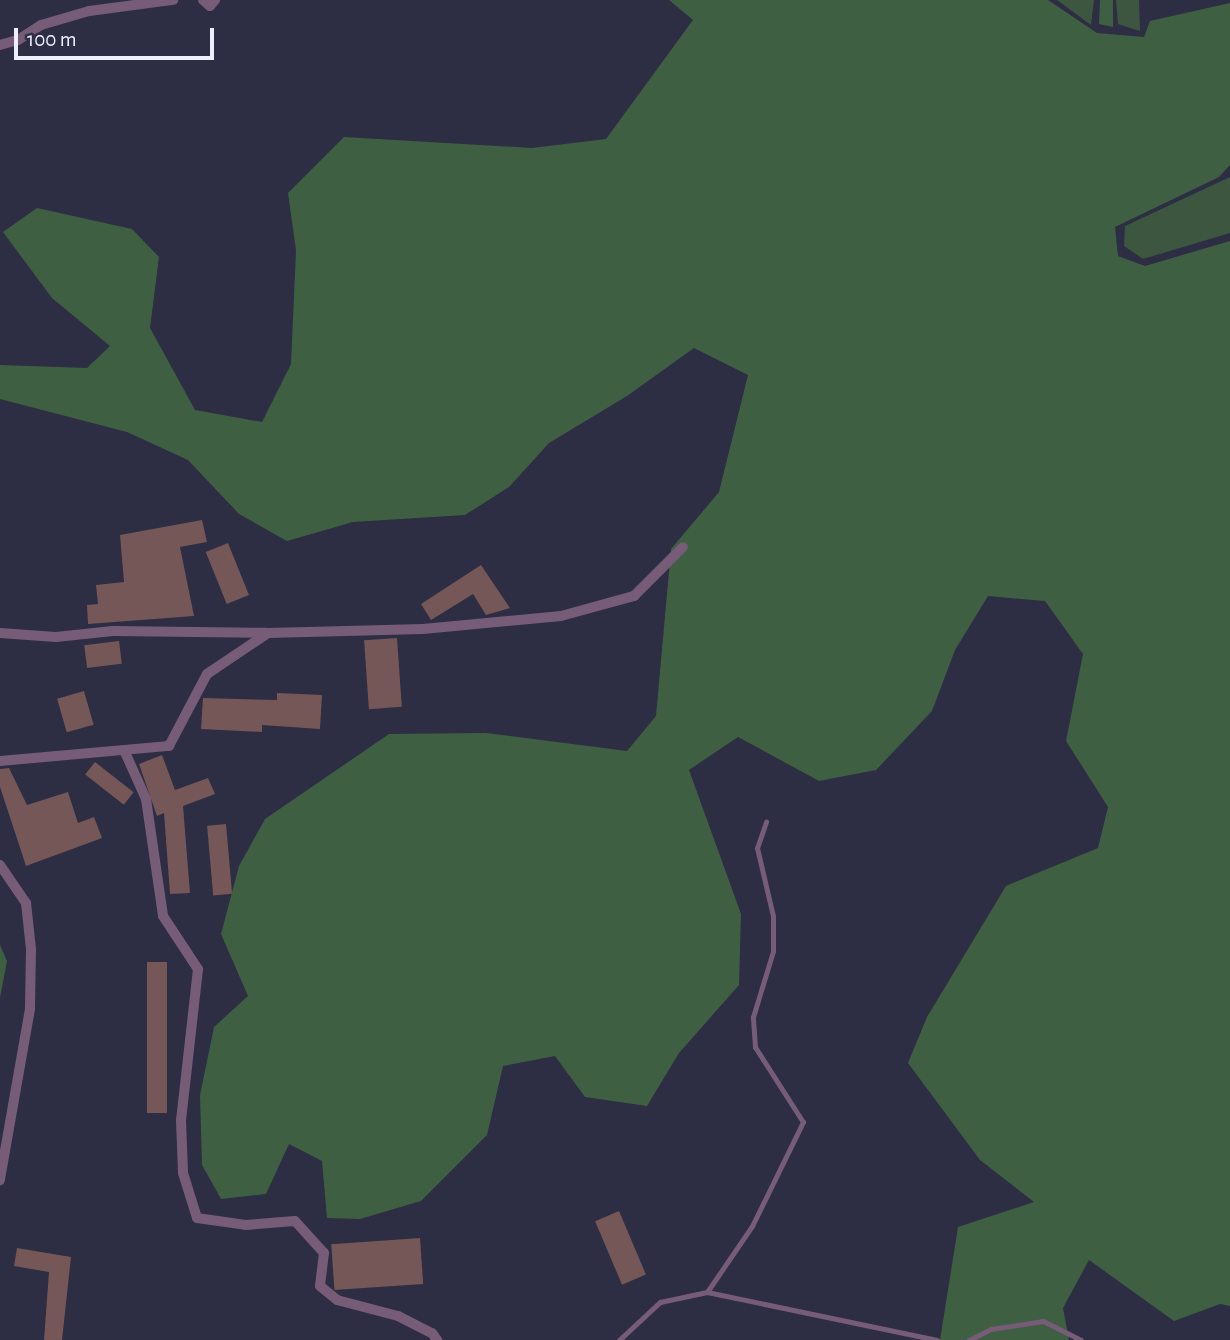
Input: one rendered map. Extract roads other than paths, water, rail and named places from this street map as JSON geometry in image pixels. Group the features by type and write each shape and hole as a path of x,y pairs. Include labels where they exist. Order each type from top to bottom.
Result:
{"street":[{"path":"0,45 18,40 41,25 89,11 173,0"},
{"path":"204,0 210,6 215,0"},
{"path":"0,633 56,637 113,631 268,633 423,629 561,617 634,596 683,547"},
{"path":"0,761 169,746 207,674 268,633"},
{"path":"124,750 146,799 163,916 198,969 181,1120 183,1173 197,1219 246,1225 295,1221 324,1253 320,1286 337,1300 398,1316 432,1332 437,1340"},
{"path":"0,865 26,904 31,949 30,1009 0,1180"}],"lane":[{"path":"707,1292 752,1226 803,1122 755,1047 753,1017 774,951 773,916 757,848 766,822"},
{"path":"619,1340 660,1302 707,1292 937,1340"},
{"path":"969,1340 991,1329 1043,1321 1081,1340"}]}
